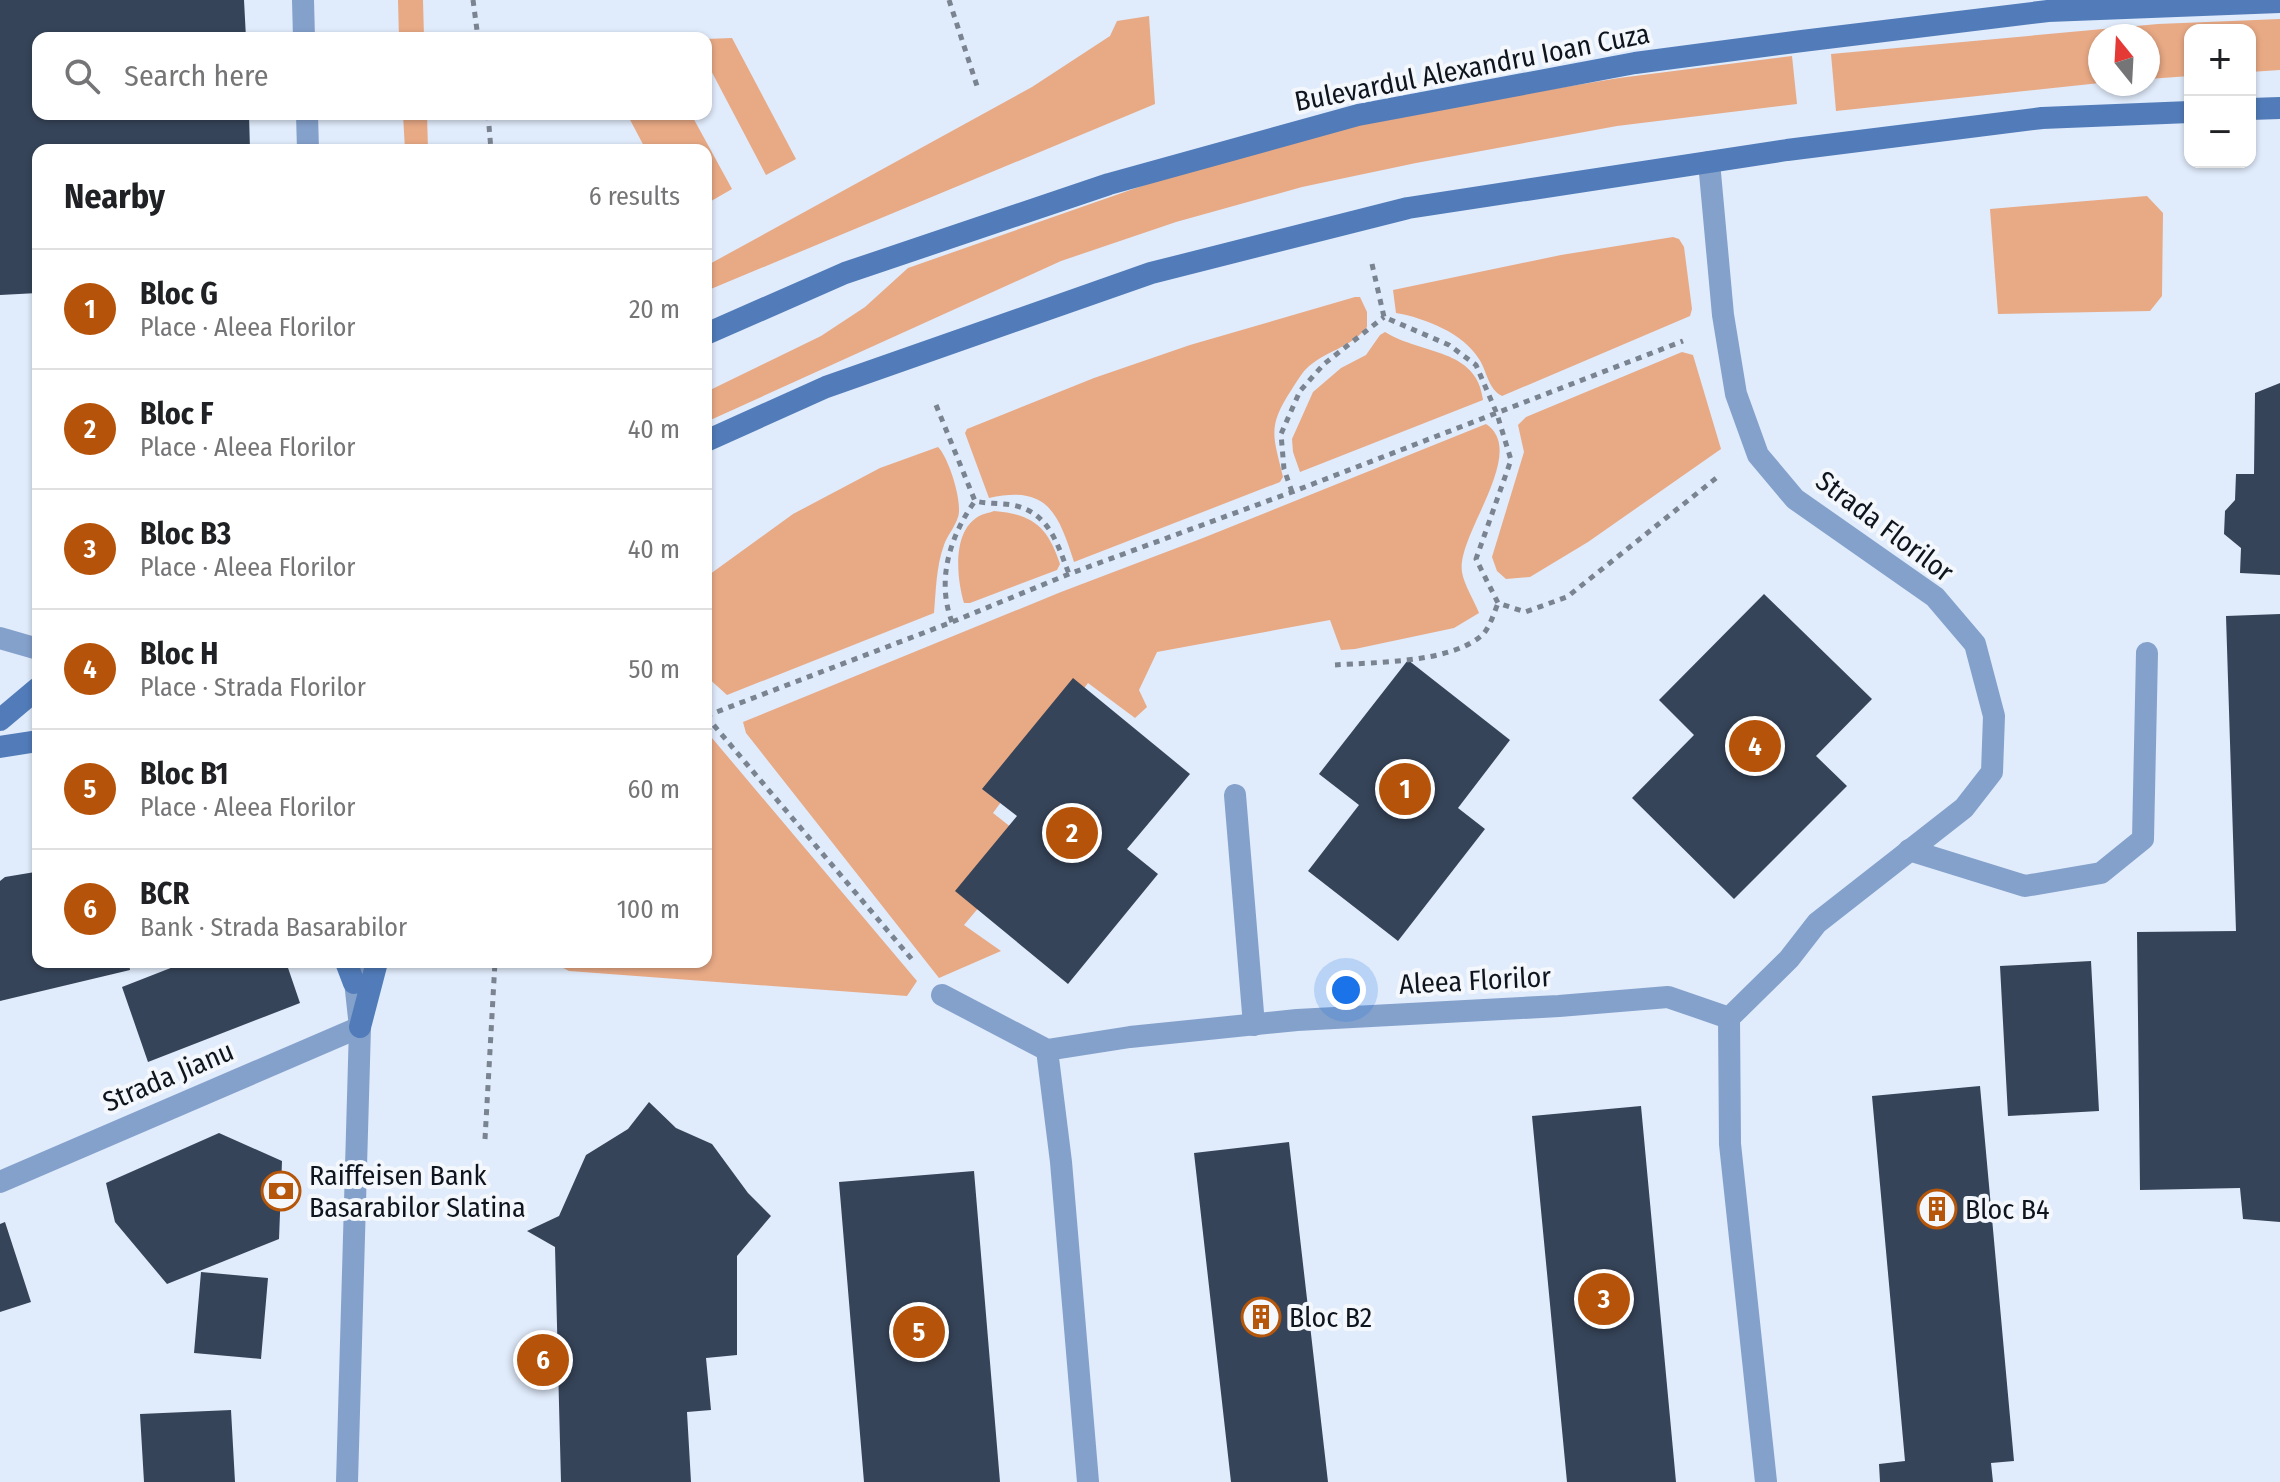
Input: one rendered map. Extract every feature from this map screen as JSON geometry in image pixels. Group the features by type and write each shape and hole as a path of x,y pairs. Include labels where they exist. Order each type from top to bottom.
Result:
{"main road":[{"name":"Bulevardul Alexandru Ioan Cuza","path":"712,331 845,273 1065,198 1358,115 1635,63 1832,37 2048,11 2280,2"},
{"path":"2256,109 2280,108"},
{"path":"712,438 826,387 1151,273 1408,208 1709,162 2042,118 2184,112"},
{"path":"0,720 32,693"},
{"path":"0,747 32,742"},
{"path":"360,1027 375,968"}],"street":[{"path":"303,0 304,32"},
{"path":"307,120 308,144"},
{"name":"Strada Florilor","path":"1709,162 1725,325 1736,394 1758,455 1795,499 1935,597 1975,644 1994,716 1992,772 1964,808 1817,923 1789,959 1729,1018"},
{"path":"0,638 32,647"},
{"path":"1909,850 2025,886 2101,873 2143,839 2147,653"},
{"path":"1235,795 1254,1025"},
{"path":"347,1482 360,1027 351,969"},
{"path":"942,995 1047,1050 1061,1162 1088,1482"},
{"name":"Aleea Florilor","path":"1047,1050 1130,1037 1254,1025 1668,997 1729,1018"},
{"path":"1729,1018 1730,1144 1766,1482"},
{"name":"Strada Jianu","path":"0,1182 360,1027"}],"path":[{"path":"473,0 477,32"},
{"path":"949,0 977,86"},
{"path":"488,120 490,144"},
{"path":"1372,264 1384,317"},
{"path":"1384,317 1449,345 1476,365 1497,414 1511,460 1476,559 1498,603 1525,612 1567,597 1755,447"},
{"path":"1292,492 1284,469 1281,434 1300,391 1324,364 1384,317"},
{"path":"712,714 1069,574 1292,492 1725,325"},
{"path":"936,405 975,501"},
{"path":"975,501 1010,505 1037,515 1053,531 1069,574"},
{"path":"952,622 947,609 945,579 948,557 952,540 975,501"},
{"path":"1335,665 1408,660 1451,651 1483,635 1498,603"},
{"path":"712,723 942,995"},
{"path":"485,1139 495,968"}],"shaded area":[{"path":"398,0 423,0 424,32 399,32"},
{"path":"1149,16 1155,104 712,289 712,263 1032,87 1110,36 1117,21"},
{"path":"2280,19 2280,70 2256,72 2256,24 2184,24 2184,76 2160,78 2158,24"},
{"path":"2088,30 2088,84 1836,111 1831,54"},
{"path":"732,38 796,159 766,175 712,72 712,39"},
{"path":"1792,56 1797,104 1617,126 1416,163 1302,187 1176,222 1061,261 712,419 712,389 821,336 865,307 908,268 1156,181 1313,136 1425,110 1619,78"},
{"path":"403,120 427,120 428,144 405,144"},
{"path":"630,120 694,120 707,144 643,144"},
{"path":"712,152 732,189 712,201"},
{"path":"2147,196 2163,213 2162,296 2150,311 1998,314 1990,209"},
{"path":"1673,237 1679,239 1684,247 1692,309 1690,316 1502,396 1494,389 1472,350 1453,334 1431,323 1396,313 1393,290 1561,255"},
{"path":"1360,297 1367,312 1367,327 1353,340 1306,369 1279,413 1274,432 1283,477 1280,482 1074,562 1062,529 1047,506 1024,495 989,498 965,433 967,429 1094,378 1190,345"},
{"path":"1385,332 1459,362 1479,383 1483,400 1300,472 1292,439 1313,392 1341,368 1366,355"},
{"path":"1682,352 1693,355 1721,449 1588,542 1530,577 1506,579 1497,571 1492,557 1524,452 1518,425 1526,417"},
{"path":"1486,424 1497,437 1500,454 1488,495 1469,537 1462,572 1479,613 1454,628 1355,649 1341,650 1330,620 1157,652 1139,690 1147,707 1135,718 1088,683 993,813 1032,844 964,925 1001,951 939,978 746,733 743,722"},
{"path":"938,447 954,481 959,510 957,521 941,553 934,613 727,695 712,681 712,573 793,514 880,468"},
{"path":"994,511 1019,515 1037,525 1050,541 1060,564 1057,570 964,603 958,570 963,535 976,518"},
{"path":"712,738 917,981 907,996 569,971 563,968 712,968"}],"building":[{"path":"0,0 244,0 246,32 32,32 32,120 249,120 250,144 32,144 32,293 0,295"},
{"path":"2280,383 2280,575 2240,573 2241,548 2224,534 2225,511 2235,500 2236,474 2254,474 2255,393"},
{"path":"1764,594 1872,699 1816,756 1847,786 1734,899 1632,798 1694,735 1659,700"},
{"path":"2280,614 2280,1222 2243,1219 2240,1188 2140,1190 2137,932 2236,931 2226,616"},
{"path":"1408,660 1510,740 1458,808 1485,829 1398,941 1308,871 1359,805 1319,774"},
{"path":"1073,678 1190,774 1127,849 1158,874 1068,984 955,891 1017,816 982,789"},
{"path":"32,873 32,968 130,970 0,1001 0,881 5,877"},
{"path":"2091,961 2099,1111 2008,1116 2000,966"},
{"path":"171,968 288,968 300,1003 148,1062 122,987"},
{"name":"Bloc B4","path":"1980,1086 2014,1461 1991,1463 1993,1482 1880,1482 1879,1464 1905,1461 1872,1096"},
{"path":"649,1102 676,1128 712,1144 748,1193 771,1216 737,1256 737,1355 706,1358 711,1410 687,1412 691,1482 561,1482 555,1247 527,1231 559,1216 586,1155 628,1129"},
{"path":"1641,1106 1676,1482 1567,1482 1532,1116"},
{"path":"219,1133 282,1161 279,1239 167,1284 115,1222 106,1183"},
{"name":"Bloc B2","path":"1289,1142 1328,1482 1231,1482 1194,1153"},
{"path":"974,1171 1000,1482 864,1482 839,1182"},
{"path":"5,1222 31,1302 0,1312 0,1224"},
{"path":"201,1272 268,1278 261,1359 194,1353"},
{"path":"231,1410 235,1482 144,1482 140,1414"}],"place":[{"name":"Bloc H","path":"1755,746"},
{"name":"Bloc G","path":"1405,789"},
{"name":"Bloc F","path":"1072,833"},
{"name":"Raiffeisen Bank Basarabilor Slatina","path":"281,1191"},
{"name":"Bloc B4","path":"1937,1209"},
{"name":"Bloc B3","path":"1604,1299"},
{"name":"Bloc B2","path":"1261,1317"},
{"name":"Bloc B1","path":"919,1332"},
{"name":"BCR","path":"543,1360"}]}
